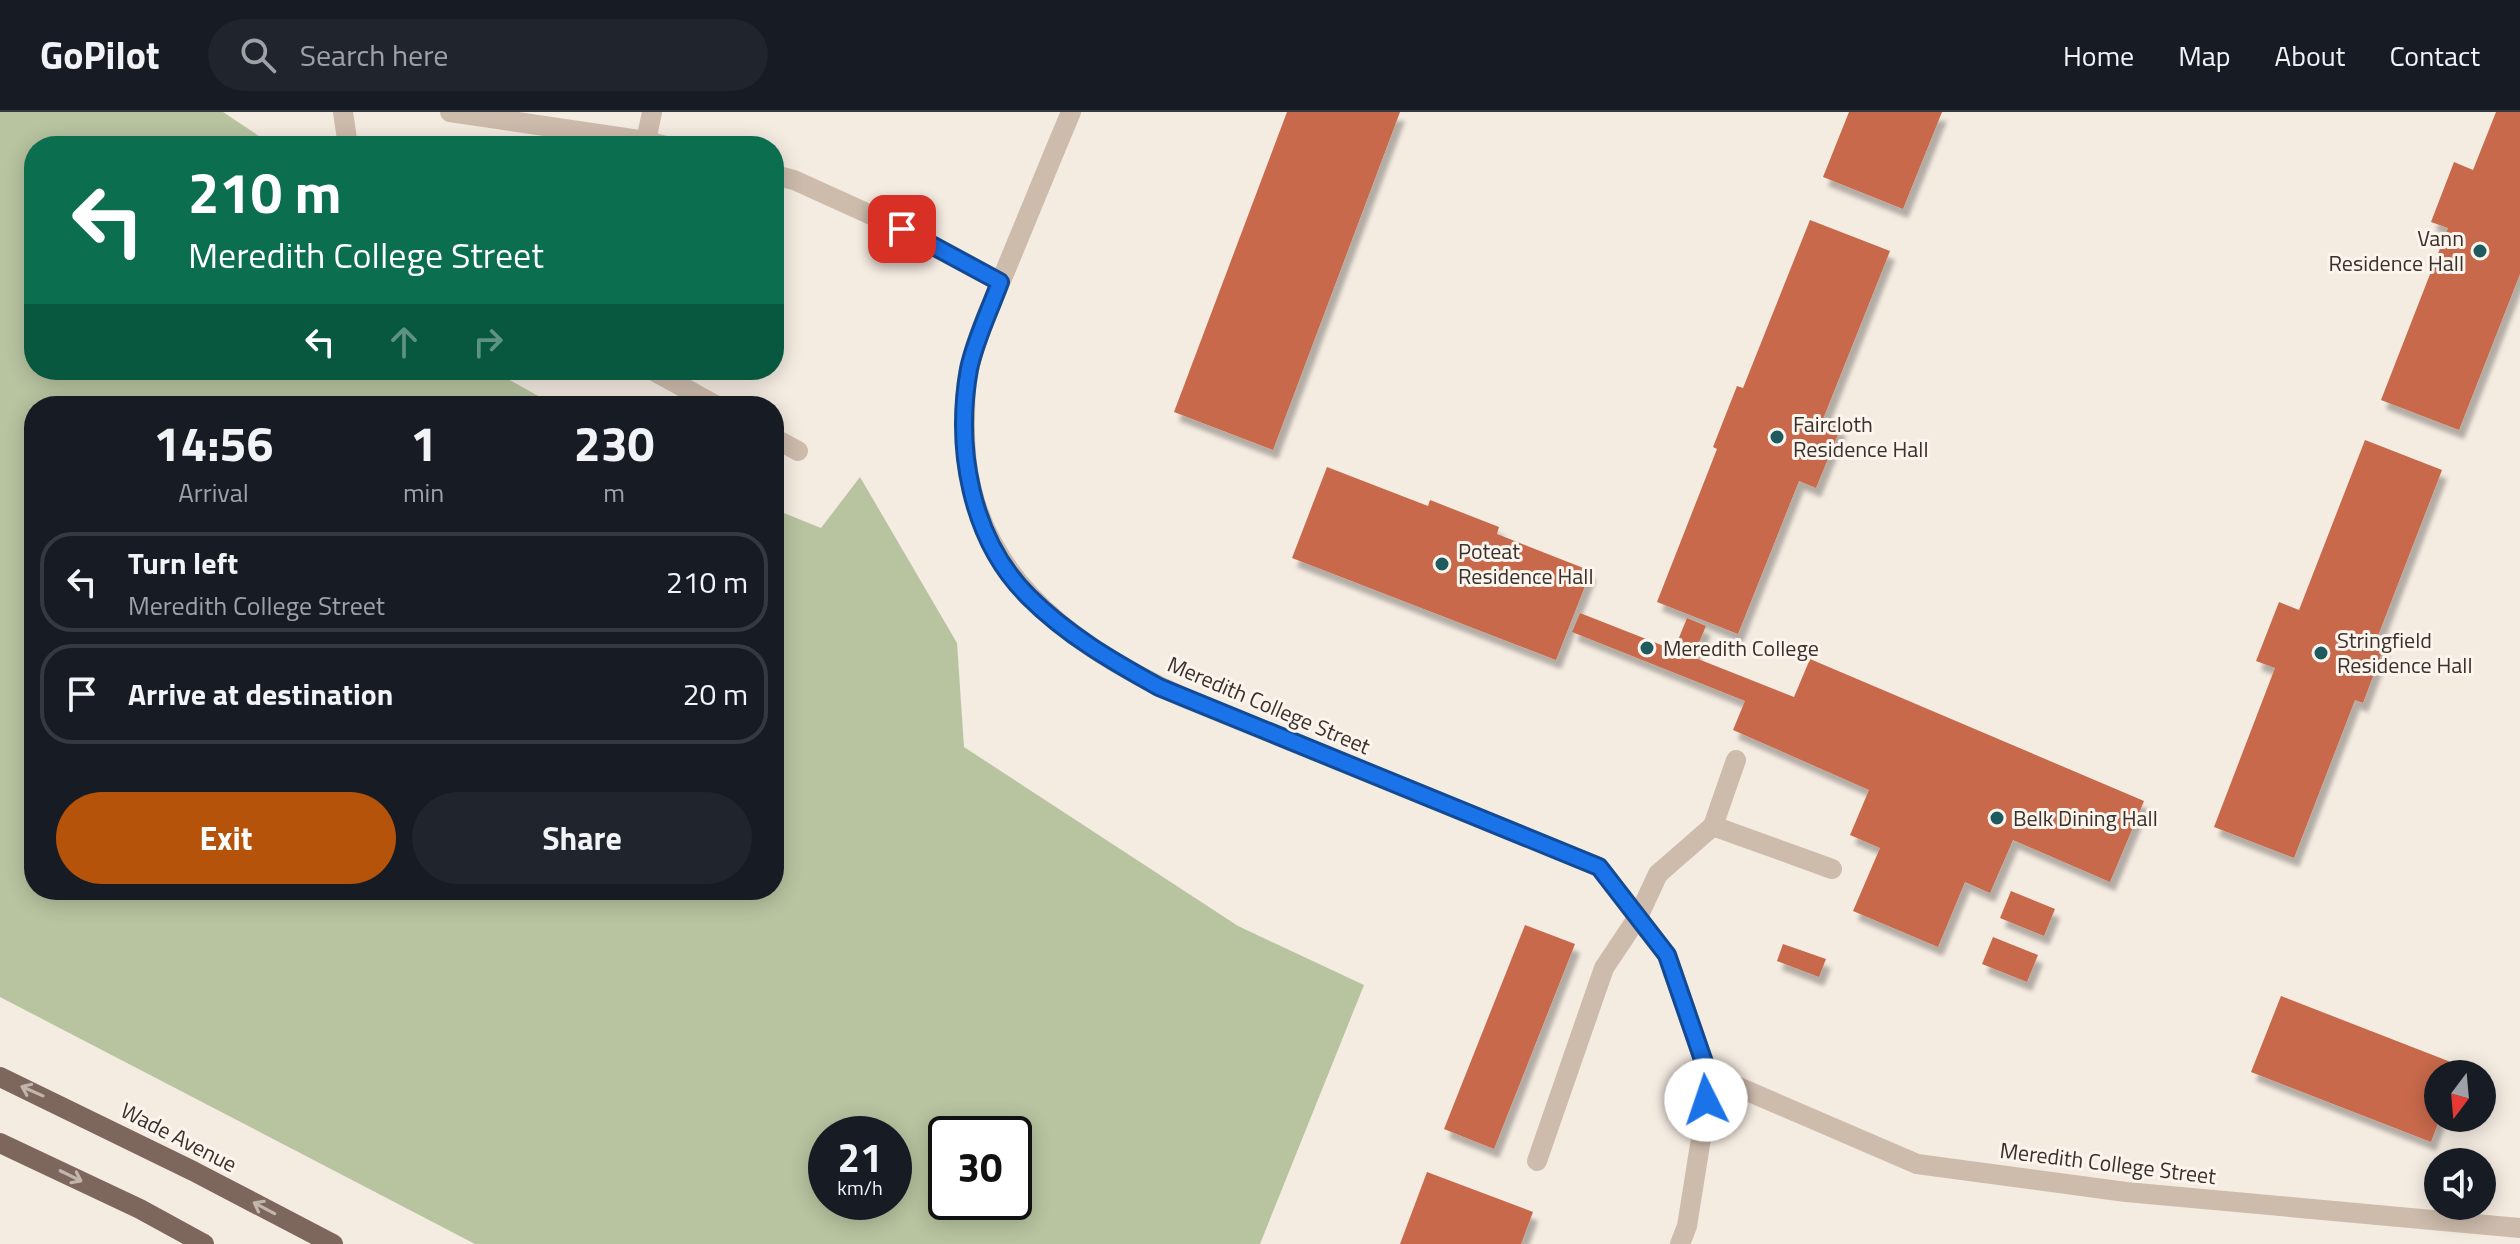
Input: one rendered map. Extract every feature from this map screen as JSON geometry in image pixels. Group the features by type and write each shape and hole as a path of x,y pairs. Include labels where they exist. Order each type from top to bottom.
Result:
{"main road":[{"name":"Wade Avenue","path":"0,1077 75,1111 333,1244"},
{"path":"0,1143 140,1209 204,1244"}],"street":[{"path":"343,112 347,136"},
{"path":"450,112 609,136"},
{"path":"652,112 655,136"},
{"name":"Meredith College Street","path":"1071,112 1000,282 970,366 965,399 964,444 971,495 1005,566 1026,595 1098,653 1159,687 1599,867 1667,955 1708,1074 1699,1154 1687,1226 1680,1244"},
{"path":"784,178 902,229 1000,282"},
{"path":"670,380 699,396"},
{"path":"784,443 798,451"},
{"path":"1537,1161 1604,968 1638,917 1658,874 1713,826 1736,760"},
{"path":"1713,826 1832,869"},
{"name":"Meredith College Street","path":"1708,1074 1917,1164 2126,1192 2520,1228"}],"green space":[{"path":"0,112 223,112 259,136 24,136 24,380 510,380 538,396 24,396 24,900 784,900 784,513 821,528 860,477 957,643 964,747 1238,926 1364,985 1260,1244 475,1244 0,997"}],"building":[{"path":"1287,112 1400,112 1273,450 1174,412"},
{"path":"1849,112 1942,112 1903,209 1823,177"},
{"name":"Vann Residence Hall","path":"2496,112 2520,112 2520,274 2459,430 2381,400 2448,228 2431,222 2454,162 2473,170"},
{"name":"Faircloth Residence Hall","path":"1810,220 1890,251 1823,419 1841,427 1816,488 1799,481 1738,634 1657,602 1717,449 1713,447 1737,386 1743,388"},
{"name":"Stringfield Residence Hall","path":"2365,440 2442,470 2376,641 2385,644 2363,703 2355,700 2294,858 2214,827 2275,668 2256,661 2279,602 2299,610"},
{"name":"Poteat Residence Hall","path":"1327,467 1428,506 1430,500 1499,527 1497,534 1591,571 1556,660 1292,558"},
{"name":"Belk Dining Hall","path":"1580,613 1674,650 1687,618 1706,626 1693,657 1794,697 1810,659 2144,801 2110,882 2013,840 1990,893 1965,882 1938,947 1853,911 1880,848 1850,835 1869,790 1733,730 1745,701 1572,632"},
{"path":"2011,891 2055,909 2044,936 2000,918"},
{"path":"1525,925 1575,944 1494,1149 1444,1129"},
{"path":"1993,937 2038,955 2027,982 1982,964"},
{"path":"1783,944 1826,959 1819,977 1777,961"},
{"path":"2281,996 2446,1060 2424,1060 2424,1132 2435,1132 2431,1142 2251,1072"},
{"path":"1427,1172 1533,1212 1521,1244 1400,1244"}],"place":[{"name":"Vann Residence Hall","path":"2480,251"},
{"name":"Faircloth Residence Hall","path":"1777,437"},
{"name":"Poteat Residence Hall","path":"1442,564"},
{"name":"Meredith College","path":"1647,648"},
{"name":"Stringfield Residence Hall","path":"2321,653"},
{"name":"Belk Dining Hall","path":"1997,818"}],"route":[{"path":"902,229 1000,282 970,366 965,399 964,444 971,495 984,528 1026,595 1098,653 1159,687 1599,867 1667,955 1708,1074 1706,1100"}]}
